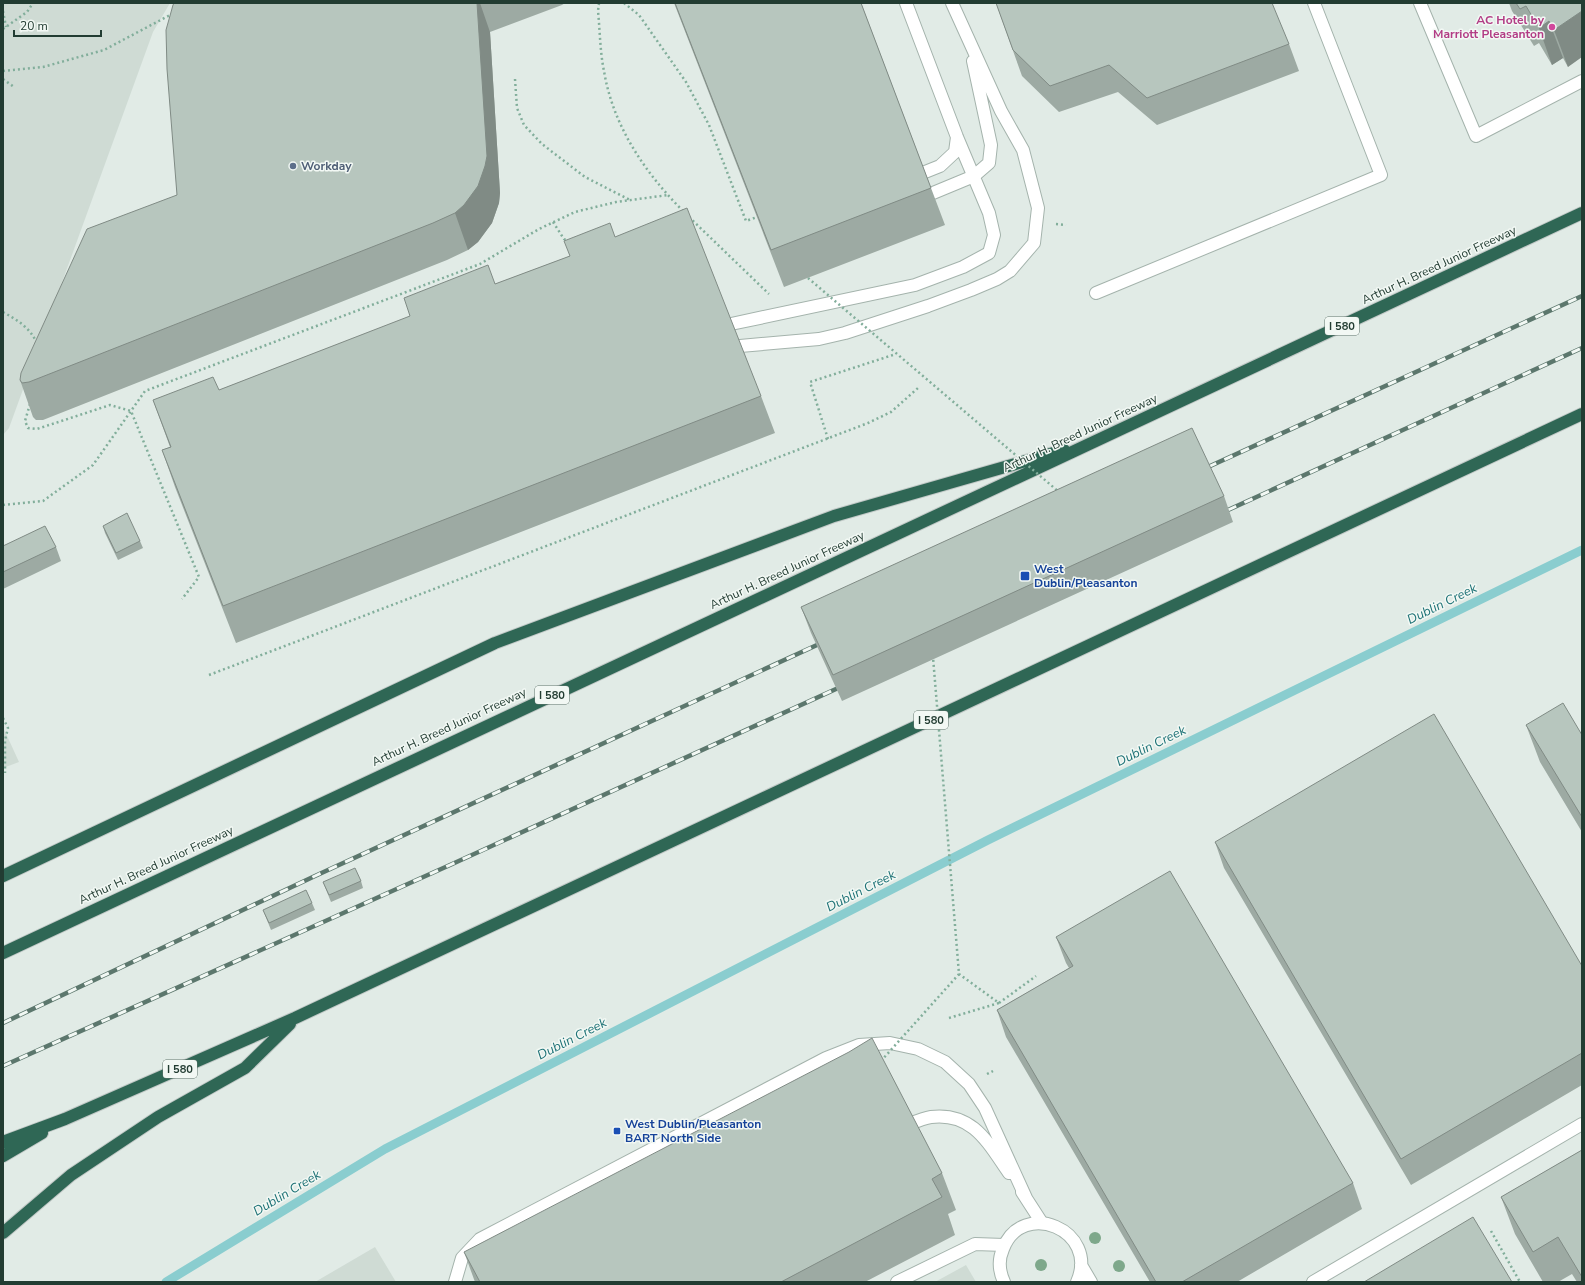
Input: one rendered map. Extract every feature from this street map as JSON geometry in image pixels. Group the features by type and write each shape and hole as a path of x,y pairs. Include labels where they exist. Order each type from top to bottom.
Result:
{"highway":[{"name":"Arthur H. Breed Junior Freeway","path":"3,953 431,751 1102,439 1582,213"},
{"name":"I 580","path":"3,1142 65,1119 295,1018 1582,414"},
{"path":"3,876 495,643 834,516 1102,439"},
{"path":"3,1233 71,1175 158,1117 245,1068 295,1018"},
{"path":"3,1156 65,1119"}],"street":[{"path":"732,324 915,285 963,267 989,253 994,235 989,213 957,137 906,3"},
{"path":"740,346 819,339 845,333 928,306 977,287 1010,271 1034,242 1038,208 1023,150 1001,111 967,33 952,3"},
{"path":"1096,293 1381,175 1314,3"},
{"path":"1420,3 1476,136 1582,81"},
{"path":"932,193 974,176 989,163 991,145 967,33"},
{"path":"924,172 940,166 955,152 957,137"},
{"path":"455,1282 462,1258 480,1239 826,1058 858,1045 890,1043 918,1049 945,1062 969,1084 986,1108 1026,1198"},
{"path":"910,1124 930,1117 950,1117 970,1124 984,1137 1042,1223"},
{"path":"1313,1282 1582,1124"},
{"path":"1004,1282 1000,1268 1000,1260 1004,1245 1014,1233 1020,1229 1042,1223 1058,1227 1070,1236 1079,1250 1081,1265 1077,1282"},
{"path":"897,1282 974,1244 1004,1245"},
{"path":"1081,1265 1091,1282"}],"path":[{"path":"4,28 27,12 33,3"},
{"path":"599,3 598,11 603,71 608,93 618,120 644,166 668,194 760,286"},
{"path":"624,3 639,15 686,82 709,125 746,220 757,217"},
{"path":"3,11 4,28"},
{"path":"3,71 43,68 104,50 174,13"},
{"path":"3,79 14,87"},
{"path":"515,79 517,108 524,124 542,144 586,177 631,200"},
{"path":"3,505 43,501 93,465 145,391 480,264 539,229 575,212 616,202 668,194"},
{"path":"553,222 564,239 575,246"},
{"path":"805,275 1062,496"},
{"path":"3,312 19,321 34,337 38,348"},
{"path":"828,439 810,382 896,354"},
{"path":"209,675 868,423 891,412 918,388"},
{"path":"31,402 25,421 28,428 37,429 110,406 130,411"},
{"path":"130,411 199,577 182,599"},
{"path":"877,1066 959,974 932,655"},
{"path":"3,718 8,728 5,740 5,773"},
{"path":"959,974 1000,1003"},
{"path":"949,1018 1000,1003 1036,976"},
{"path":"1491,1231 1520,1282"}],"shaded area":[{"path":"3,3 170,3 153,32 9,428 3,435"},
{"path":"3,727 19,762 3,768"},
{"path":"375,1247 396,1282 315,1282"},
{"path":"966,1265 976,1282 935,1282"}],"building":[{"path":"174,3 477,3 487,156 478,186 464,205 455,213 433,223 29,382 22,383 20,380 21,373 87,229 177,195 167,69 166,30"},
{"path":"675,3 861,3 931,188 771,250"},
{"path":"996,3 1272,3 1289,44 1147,98 1109,65 1050,86 1013,50"},
{"path":"1516,3 1582,3 1582,11 1554,30 1549,21 1539,28 1526,6 1520,9"},
{"path":"687,208 761,396 223,606 162,450 171,447 153,400 213,377 219,390 410,316 404,298 488,265 495,284 570,256 564,241 610,223 615,237"},
{"path":"1192,428 1224,496 833,675 801,607"},
{"path":"127,513 140,541 116,553 103,526"},
{"path":"45,526 56,547 3,572 3,546"},
{"path":"1563,703 1582,735 1582,817 1526,725"},
{"path":"1434,714 1582,966 1582,1053 1401,1159 1215,842"},
{"path":"355,868 361,881 329,895 323,882"},
{"path":"1170,871 1353,1183 1182,1282 1156,1282 997,1010 1073,966 1056,937"},
{"path":"306,890 312,903 269,923 263,910"},
{"path":"872,1038 942,1173 932,1179 942,1197 781,1282 480,1282 464,1252 849,1052"},
{"path":"1582,1150 1582,1277 1558,1237 1533,1252 1501,1197"},
{"path":"1473,1217 1512,1282 1364,1282"}],"waterway":[{"name":"Dublin Creek","path":"166,1282 385,1149 988,840 1582,550"}],"railway":[{"path":"1208,467 1582,296"},
{"path":"1228,510 1582,348"},
{"path":"3,1023 315,876 817,645"},
{"path":"3,1066 836,689"}],"place":[{"name":"AC Hotel by Marriott Pleasanton","path":"1552,27"},
{"name":"Workday","path":"293,166"},
{"name":"West Dublin/Pleasanton","path":"1025,576"},
{"name":"West Dublin/Pleasanton BART North Side","path":"617,1131"}]}
